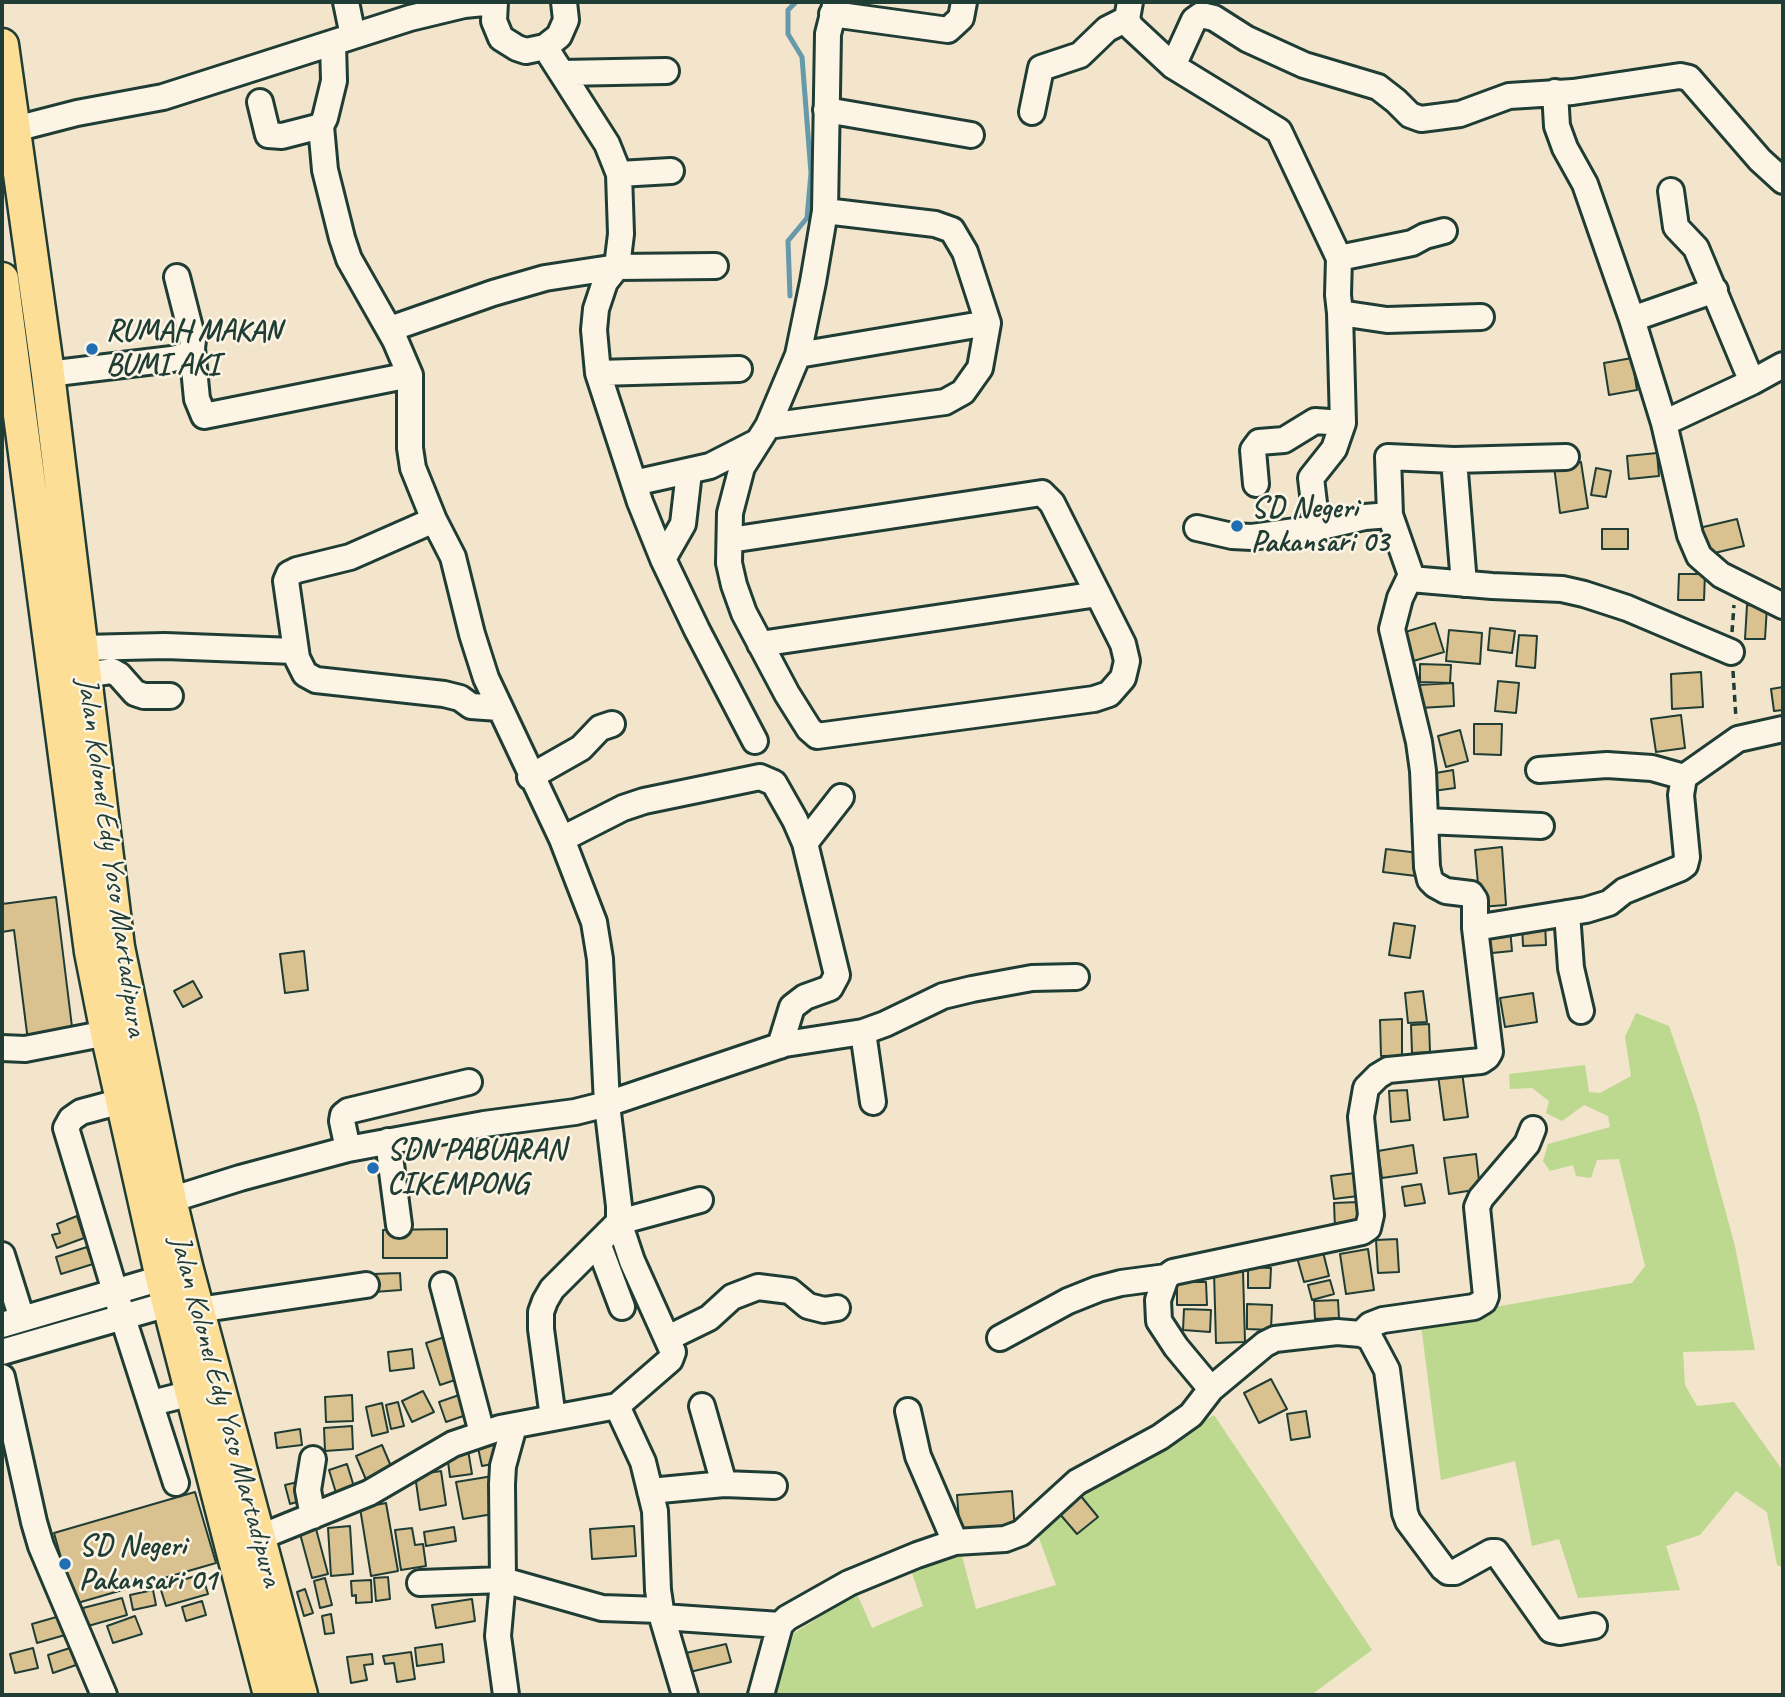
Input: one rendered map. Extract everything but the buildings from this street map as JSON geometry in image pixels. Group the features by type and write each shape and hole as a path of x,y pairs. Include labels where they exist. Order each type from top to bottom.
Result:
{"main road":[{"name":"Jalan Kolonel Edy Yoso Martadipura","path":"2,45 48,374 118,947 170,1200 192,1393 270,1695"},
{"name":"Jalan Kolonel Edy Yoso Martadipura","path":"2,284 91,953 107,1033 122,1101 258,1538 301,1695"},
{"path":"2,284 36,285"}],"street":[{"path":"258,1538 369,1493 437,1452 482,1433 617,1405 670,1360 673,1352 632,1261 619,1222 607,1104 600,960 594,922 562,839 486,678 453,557 434,520 413,468 410,448 410,375 390,329 349,259 325,170 321,126 343,40 346,2"},
{"path":"15,129 77,113 175,94 440,11 494,2 494,21 501,38 526,51 545,47 564,29 567,11 564,2"},
{"path":"730,540 1042,493 1052,503 1123,644 1127,661 1123,678 1109,694 1094,699 817,736 799,715 760,643 734,585 729,563 730,513 733,492 742,467 765,432 798,355 813,282 825,211 828,34 834,8 941,30 955,26 961,18 964,2"},
{"path":"1128,10 1131,27 1173,66 1279,131 1339,258 1343,423 1334,450 1311,478 1317,528"},
{"path":"1032,112 1041,68 1080,55 1128,10"},
{"path":"1173,66 1194,20 1201,15 1214,18 1247,39 1304,65 1378,87 1410,115 1420,119 1460,114 1509,96 1573,92 1680,76 1689,78 1760,160 1783,181"},
{"path":"545,47 607,144 619,174 621,234 617,267 605,282 596,309 594,330 598,373 634,483 663,559 696,630 755,741"},
{"path":"562,73 666,71"},
{"path":"1555,92 1557,126 1565,148 1585,184 1632,319 1664,423 1690,535 1699,556 1721,575 1783,606"},
{"path":"260,102 268,135 282,136 321,126"},
{"path":"826,110 971,135"},
{"path":"619,174 671,171"},
{"path":"1671,191 1676,227 1696,248 1752,382"},
{"path":"634,483 700,469 734,455 765,432 945,402 957,398 969,385 980,368 988,323 957,234 935,223 825,211"},
{"path":"1339,258 1412,243 1444,230"},
{"path":"390,329 545,278 617,267 715,266"},
{"path":"177,277 193,340 197,399 204,416 410,375"},
{"path":"1632,319 1715,290"},
{"path":"1340,313 1387,320 1481,317"},
{"path":"798,355 988,323"},
{"path":"48,374 172,359 187,355 192,348"},
{"path":"1664,423 1783,365"},
{"path":"598,373 739,369"},
{"path":"1256,484 1253,450 1259,442 1284,440 1315,421 1343,423"},
{"path":"1000,1338 1090,1292 1121,1283 1166,1277 1173,1272 1352,1235 1368,1228 1371,1215 1361,1117 1366,1088 1388,1070 1480,1061 1487,1057 1490,1052 1475,928 1474,897 1439,888 1429,877 1419,742 1392,629 1400,598 1410,579 1390,515 1388,457 1454,460 1566,457"},
{"path":"1454,460 1464,584"},
{"path":"663,559 680,533 700,469"},
{"path":"1197,528 1232,536 1252,537 1390,515"},
{"path":"434,520 358,554 297,570 289,575 286,580 294,650 305,674 316,680 444,694 460,698 471,706 499,708"},
{"path":"1410,579 1562,589 1584,594 1627,608 1731,652"},
{"path":"760,643 1098,594"},
{"path":"83,661 164,646 294,650"},
{"path":"83,661 119,675 135,693 144,696 170,696"},
{"path":"530,776 582,748 600,728 612,724"},
{"path":"1475,928 1567,913 1609,903 1624,891 1685,865 1688,858 1681,795 1684,777 1738,739 1783,729"},
{"path":"1539,769 1607,765 1652,768 1684,777"},
{"path":"562,839 623,808 760,777 774,783 795,820 804,843 837,975 830,988 805,998 792,1007 780,1045"},
{"path":"804,843 841,797"},
{"path":"1425,821 1541,826"},
{"path":"1567,913 1571,968 1581,1011"},
{"path":"170,1200 348,1149 575,1112 607,1104 780,1045 863,1032 943,996 1032,978 1076,977"},
{"path":"863,1032 873,1102"},
{"path":"2,1048 25,1049 107,1033"},
{"path":"348,1149 342,1121 343,1115 348,1111 469,1082"},
{"path":"122,1101 81,1112 71,1119 66,1128 176,1483"},
{"path":"1361,1334 1370,1325 1383,1320 1474,1307 1485,1301 1477,1207 1481,1198 1527,1144 1533,1129"},
{"path":"388,1141 400,1225"},
{"path":"553,1418 541,1312 552,1289 619,1222 700,1200"},
{"path":"598,1243 622,1307"},
{"path":"2,1255 12,1322 116,1291 182,1292 366,1284"},
{"path":"1166,1277 1158,1300 1159,1321 1186,1361 1202,1400"},
{"path":"443,1285 482,1433"},
{"path":"668,1338 709,1318 732,1297 758,1287 790,1291 808,1306 824,1310 837,1308"},
{"path":"2,1352 123,1318 182,1292"},
{"path":"420,1583 503,1580 602,1608 780,1625 849,1583 877,1570 955,1542 1004,1539 1021,1533 1054,1500 1077,1482 1160,1437 1241,1363 1275,1339 1337,1332 1361,1334 1370,1338 1387,1370 1405,1513 1443,1568 1448,1572 1455,1572 1491,1552 1496,1552 1551,1630 1560,1632 1594,1626"},
{"path":"2,1377 41,1546 104,1695"},
{"path":"152,1403 192,1393"},
{"path":"617,1405 643,1462 650,1491 657,1540 661,1614 685,1695"},
{"path":"702,1406 724,1484"},
{"path":"908,1411 918,1456 955,1542"},
{"path":"506,1695 498,1636 503,1580 502,1483 503,1466 514,1426"},
{"path":"313,1459 308,1490 313,1517"},
{"path":"650,1491 724,1484 774,1486"},
{"path":"761,1695 780,1625"}],"green space":[{"path":"1636,1013 1669,1026 1697,1107 1735,1246 1755,1350 1683,1352 1685,1385 1697,1406 1734,1402 1783,1471 1783,1567 1777,1565 1767,1512 1736,1491 1700,1535 1666,1546 1680,1590 1578,1598 1559,1539 1532,1546 1515,1461 1441,1480 1421,1325 1432,1318 1632,1283 1645,1266 1619,1159 1597,1160 1591,1178 1576,1176 1573,1165 1550,1171 1543,1161 1548,1144 1610,1127 1608,1116 1584,1105 1562,1121 1546,1113 1549,1101 1532,1088 1510,1089 1509,1074 1585,1065 1589,1092 1600,1093 1631,1076 1625,1037"},
{"path":"1214,1415 1372,1650 1311,1695 774,1695 794,1633 857,1594 872,1628 923,1606 910,1567 962,1556 976,1609 1056,1585 1038,1535 1089,1487"}],"waterway":[{"path":"790,296 788,241 807,218 811,173 802,57 788,34 788,10 796,2"}],"place":[{"name":"RUMAH MAKAN BUMI AKI","path":"92,349"},
{"name":"SD Negeri Pakansari 03","path":"1237,526"},
{"name":"SDN PABUARAN CIKEMPONG","path":"373,1168"},
{"name":"SD Negeri Pakansari 01","path":"65,1564"}]}
